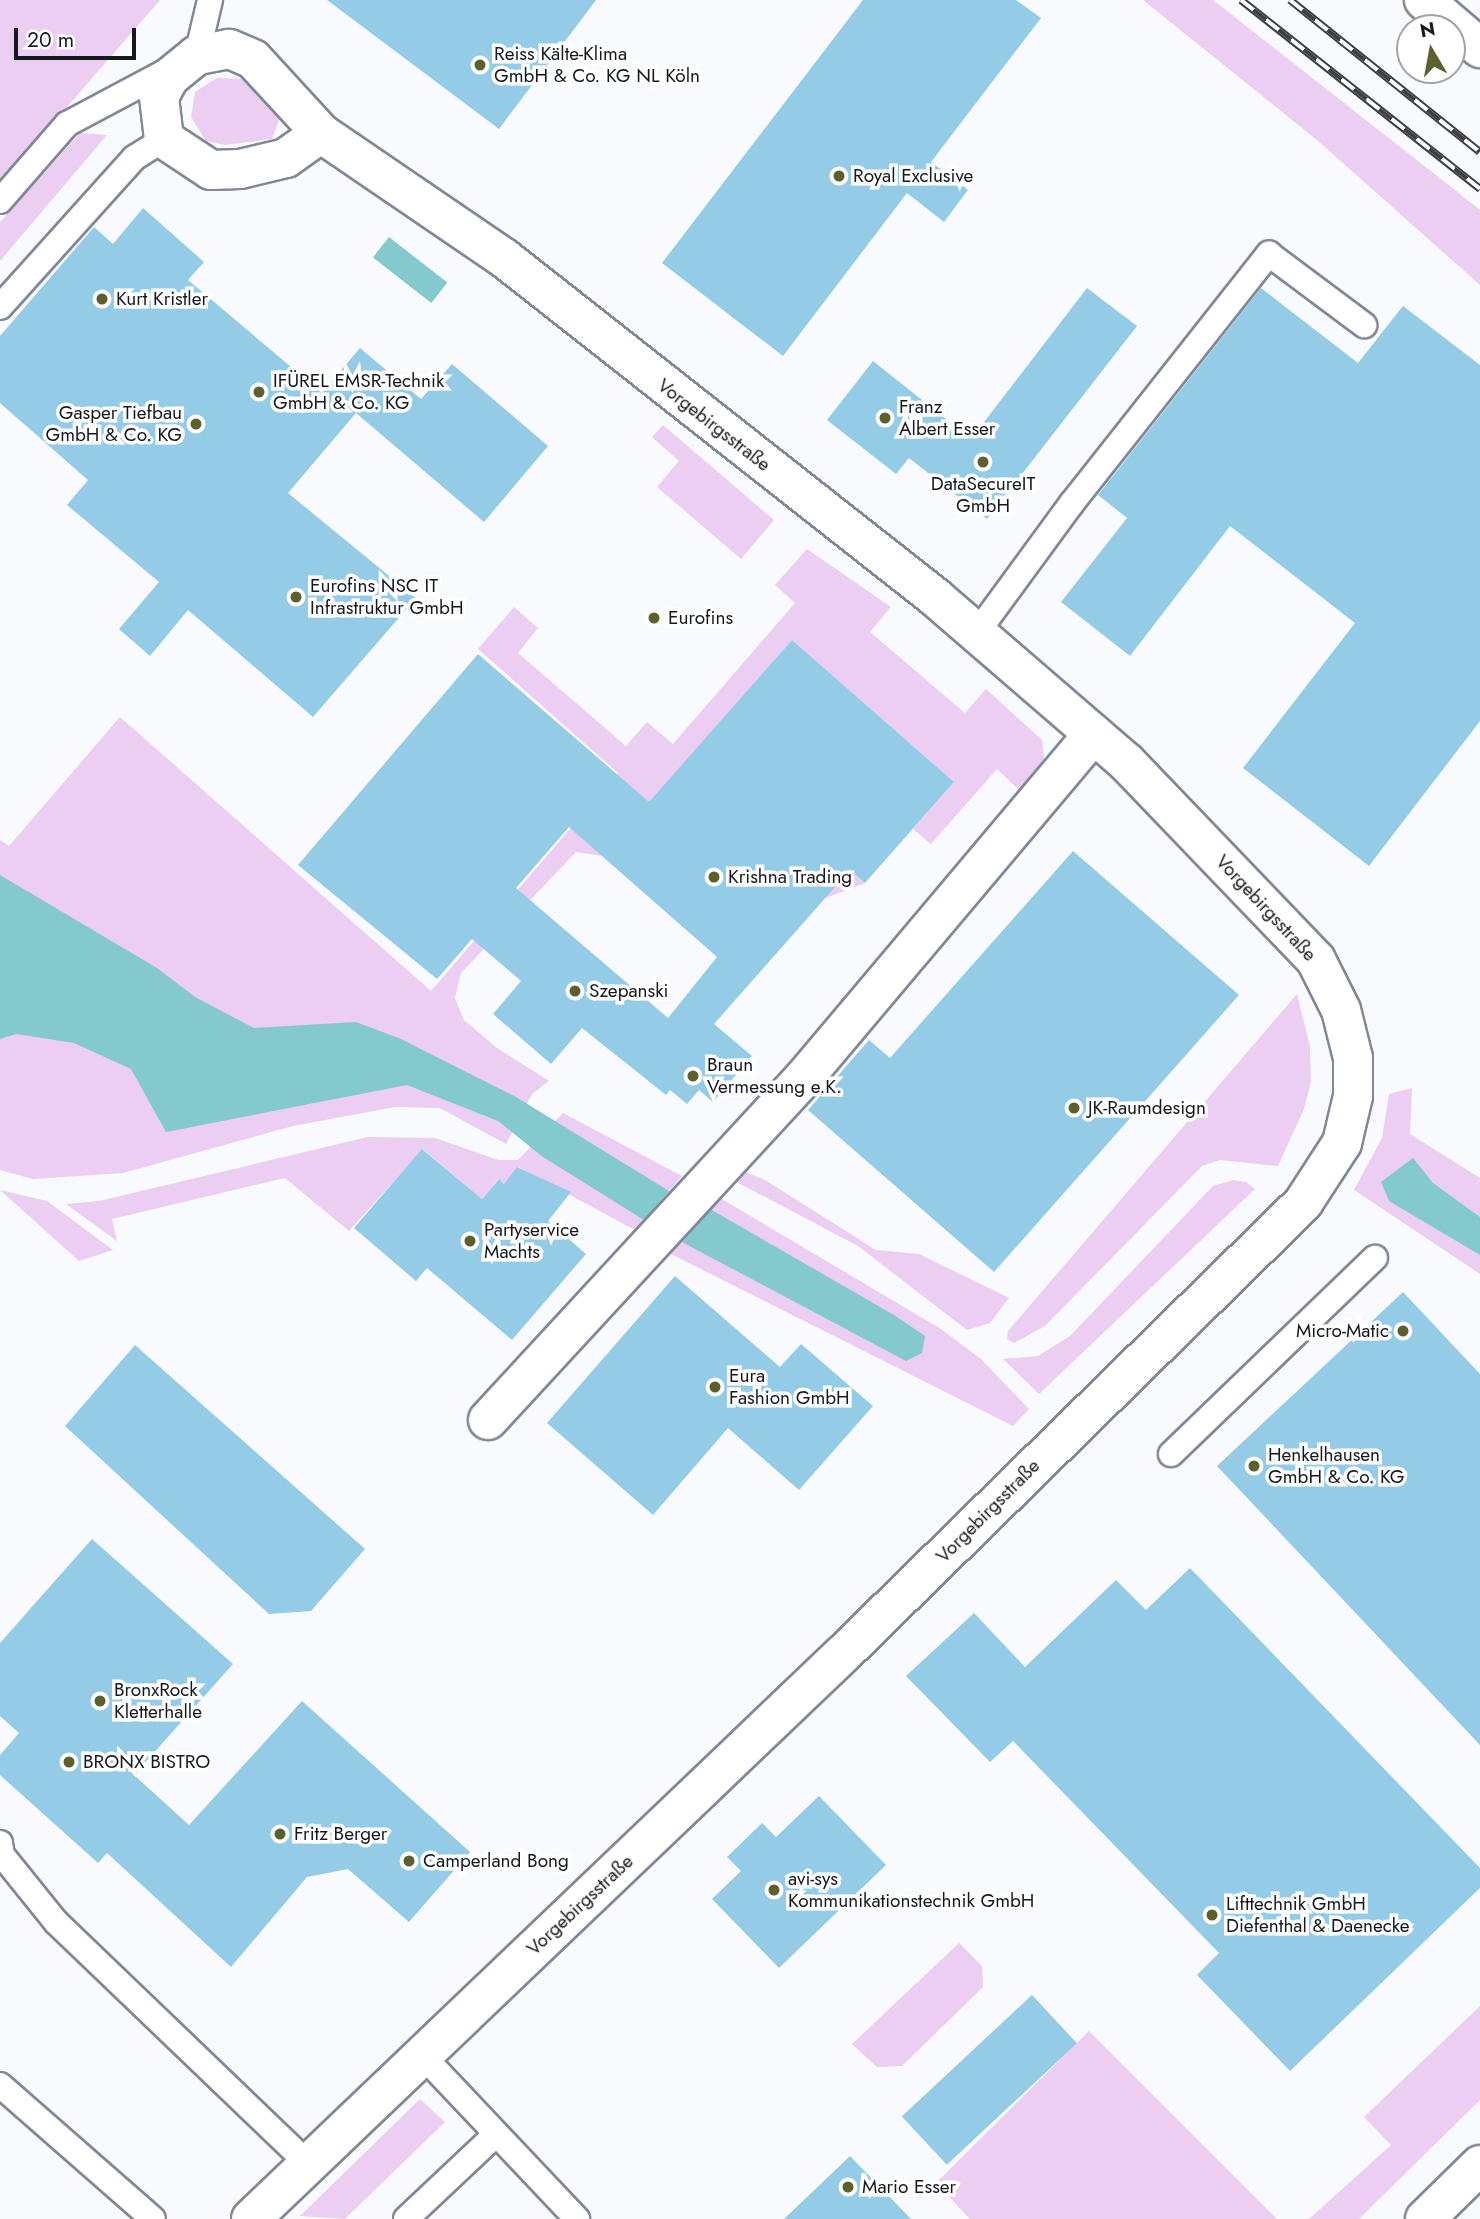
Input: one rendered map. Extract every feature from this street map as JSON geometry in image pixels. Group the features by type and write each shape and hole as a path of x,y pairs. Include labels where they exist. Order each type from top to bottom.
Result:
{"street":[{"path":"1424,0 1480,48"},
{"name":"Vorgebirgsstraße","path":"197,55 229,49 253,59 321,133 504,258 935,597 1094,734 1317,960 1341,1010 1353,1058 1353,1096 1342,1143 1303,1203 844,1653 308,2164 264,2215"},
{"path":"197,55 169,78 159,97 164,139 211,170 240,169 286,159 321,133"},
{"path":"488,1420 803,1079 1094,734"},
{"path":"1425,2219 1480,2165"}],"lane":[{"path":"197,55 210,0"},
{"name":"Vorgebirgsstraße","path":"0,201 67,124 197,55"},
{"path":"0,307 135,158 164,139"},
{"path":"976,634 1072,503 1269,254 1363,325"},
{"path":"1171,1454 1375,1258"},
{"path":"0,1843 2,1855 56,1922 308,2164"},
{"path":"422,2055 577,2219"},
{"path":"0,2085 153,2219"},
{"path":"406,2219 495,2135"}],"shaded area":[{"path":"0,0 160,0 0,184"},
{"path":"1143,0 1213,0 1480,210 1480,285 1317,140"},
{"path":"217,78 243,79 264,100 279,120 272,139 225,145 206,141 191,117 195,92"},
{"path":"80,133 107,135 0,261 0,222"},
{"path":"663,425 774,520 741,559 657,487 679,461 652,437"},
{"path":"807,549 891,607 870,632 965,713 986,689 1042,740 1045,767 1022,793 997,769 931,844 913,829 954,782 792,640 704,741 865,883 826,898 679,769 602,856 576,852 461,973 455,998 464,1020 497,1048 549,1081 532,1094 506,1144 440,1108 395,1107 293,1126 123,1173 33,1179 0,1170 0,840 9,846 120,717 431,991 618,773 478,649 514,607 538,628 518,653 626,746 647,722 673,744 795,603 775,585"},
{"path":"1297,994 1310,1046 1311,1082 1304,1109 1278,1166 1220,1160 1202,1166 1045,1326 1014,1343 1007,1339 1008,1331"},
{"path":"1412,1088 1410,1134 1480,1178 1480,1274 1354,1190 1382,1138 1389,1094"},
{"path":"563,1113 682,1176 635,1230 518,1167 504,1184 498,1179 482,1199 423,1149 349,1231 285,1178 112,1219 117,1241 66,1204 99,1201 368,1137 435,1138 498,1160 518,1160"},
{"path":"741,1170 765,1180 876,1250 919,1254 1009,1298 990,1323 967,1330 858,1246 731,1179"},
{"path":"1233,1180 1246,1182 1255,1189 1039,1394 1003,1359 1038,1356 1070,1336 1213,1186"},
{"path":"0,1190 47,1201 113,1250 79,1261"},
{"path":"720,1198 941,1329 981,1359 1029,1409 1013,1426 669,1253"},
{"path":"959,1943 982,1966 983,1987 902,2066 877,2067 852,2044"},
{"path":"1480,2006 1480,2100 1359,2219 1309,2219 1391,2145 1364,2117"},
{"path":"1089,2031 1277,2219 970,2219 936,2183"},
{"path":"420,2099 445,2122 345,2219 300,2216"}],"water":[{"path":"389,237 447,283 431,303 373,257"},
{"path":"0,875 157,968 195,997 254,1028 356,1022 401,1039 516,1097 669,1191 644,1220 543,1157 498,1121 407,1085 166,1132 131,1069 74,1043 16,1034 0,1039"},
{"path":"1413,1158 1433,1183 1480,1217 1480,1255 1389,1201 1381,1182"},
{"path":"710,1209 894,1315 925,1336 922,1353 906,1361 680,1241"}],"building":[{"name":"Reiss Kälte-Klima GmbH & Co. KG NL Köln","path":"327,0 596,0 499,129"},
{"name":"Royal Exclusive","path":"863,0 1016,0 1041,18 931,162 968,190 944,222 907,193 783,356 662,263"},
{"path":"143,208 204,262 188,280 322,393 360,348 421,399 452,364 548,446 484,522 356,413 288,493 416,598 313,717 188,610 150,656 119,629 159,582 67,505 88,480 0,403 0,336 94,227 113,244"},
{"path":"1087,288 1137,326 987,519 909,458 896,474 827,420 873,361 971,439"},
{"path":"1261,288 1358,363 1403,306 1480,365 1480,721 1369,866 1243,768 1355,623 1230,526 1130,656 1061,602 1127,518 1098,495"},
{"path":"792,640 954,782 865,883 850,870 714,1024 752,1056 713,1102 699,1090 687,1104 670,1090 666,1095 582,1028 551,1064 493,1014 521,981 472,939 437,979 298,865 478,654 649,802","holes":["569,827 717,957 668,1018 516,888"]},
{"path":"1073,851 1239,995 994,1272 808,1110 869,1040 890,1058"},
{"name":"Partyservice Machts","path":"422,1149 482,1199 499,1179 504,1184 517,1167 571,1192 548,1221 586,1254 512,1340 427,1268 416,1281 354,1228"},
{"name":"Eura Fashion GmbH","path":"675,1276 780,1367 801,1344 873,1406 799,1490 728,1428 653,1515 547,1423"},
{"path":"1403,1292 1480,1374 1480,1745 1217,1466"},
{"path":"135,1345 365,1549 311,1611 269,1614 65,1426"},
{"path":"92,1539 233,1664 134,1775 189,1825 302,1701 470,1852 409,1922 348,1869 307,1877 231,1967 107,1853 98,1863 0,1775 0,1755 19,1733 0,1716 0,1643"},
{"path":"1190,1568 1480,1868 1480,1888 1290,2071 1197,1975 1219,1953 1013,1741 990,1762 906,1676 974,1613 1025,1667 1116,1580 1146,1610"},
{"path":"819,1796 886,1865 779,1968 712,1899 741,1871 727,1857 762,1823 776,1837"},
{"path":"1032,1995 1077,2043 947,2165 902,2116"},
{"name":"Mario Esser","path":"850,2156 911,2219 784,2219"}],"railway":[{"path":"1241,0 1480,189"},
{"path":"1290,0 1480,152"}],"place":[{"name":"Reiss Kälte-Klima GmbH & Co. KG NL Köln","path":"480,65"},
{"name":"Royal Exclusive","path":"839,176"},
{"name":"Kurt Kristler","path":"102,299"},
{"name":"IFÜREL EMSR-Technik GmbH & Co. KG","path":"259,392"},
{"name":"Franz Albert Esser","path":"885,418"},
{"name":"Gasper Tiefbau GmbH & Co. KG","path":"196,424"},
{"name":"DataSecureIT GmbH","path":"983,462"},
{"name":"Eurofins NSC IT Infrastruktur GmbH","path":"296,597"},
{"name":"Eurofins","path":"654,618"},
{"name":"Krishna Trading","path":"714,877"},
{"name":"Szepanski","path":"575,991"},
{"name":"Braun Vermessung e.K.","path":"693,1076"},
{"name":"JK-Raumdesign","path":"1074,1108"},
{"name":"Partyservice Machts","path":"470,1241"},
{"name":"Micro-Matic","path":"1403,1331"},
{"name":"Eura Fashion GmbH","path":"715,1387"},
{"name":"Henkelhausen GmbH & Co. KG","path":"1254,1466"},
{"name":"BronxRock Kletterhalle","path":"100,1701"},
{"name":"BRONX BISTRO","path":"69,1762"},
{"name":"Fritz Berger","path":"280,1834"},
{"name":"Camperland Bong","path":"409,1861"},
{"name":"avi-sys Kommunikationstechnik GmbH","path":"774,1890"},
{"name":"Lifttechnik GmbH Diefenthal & Daenecke","path":"1212,1915"},
{"name":"Mario Esser","path":"848,2187"}]}
